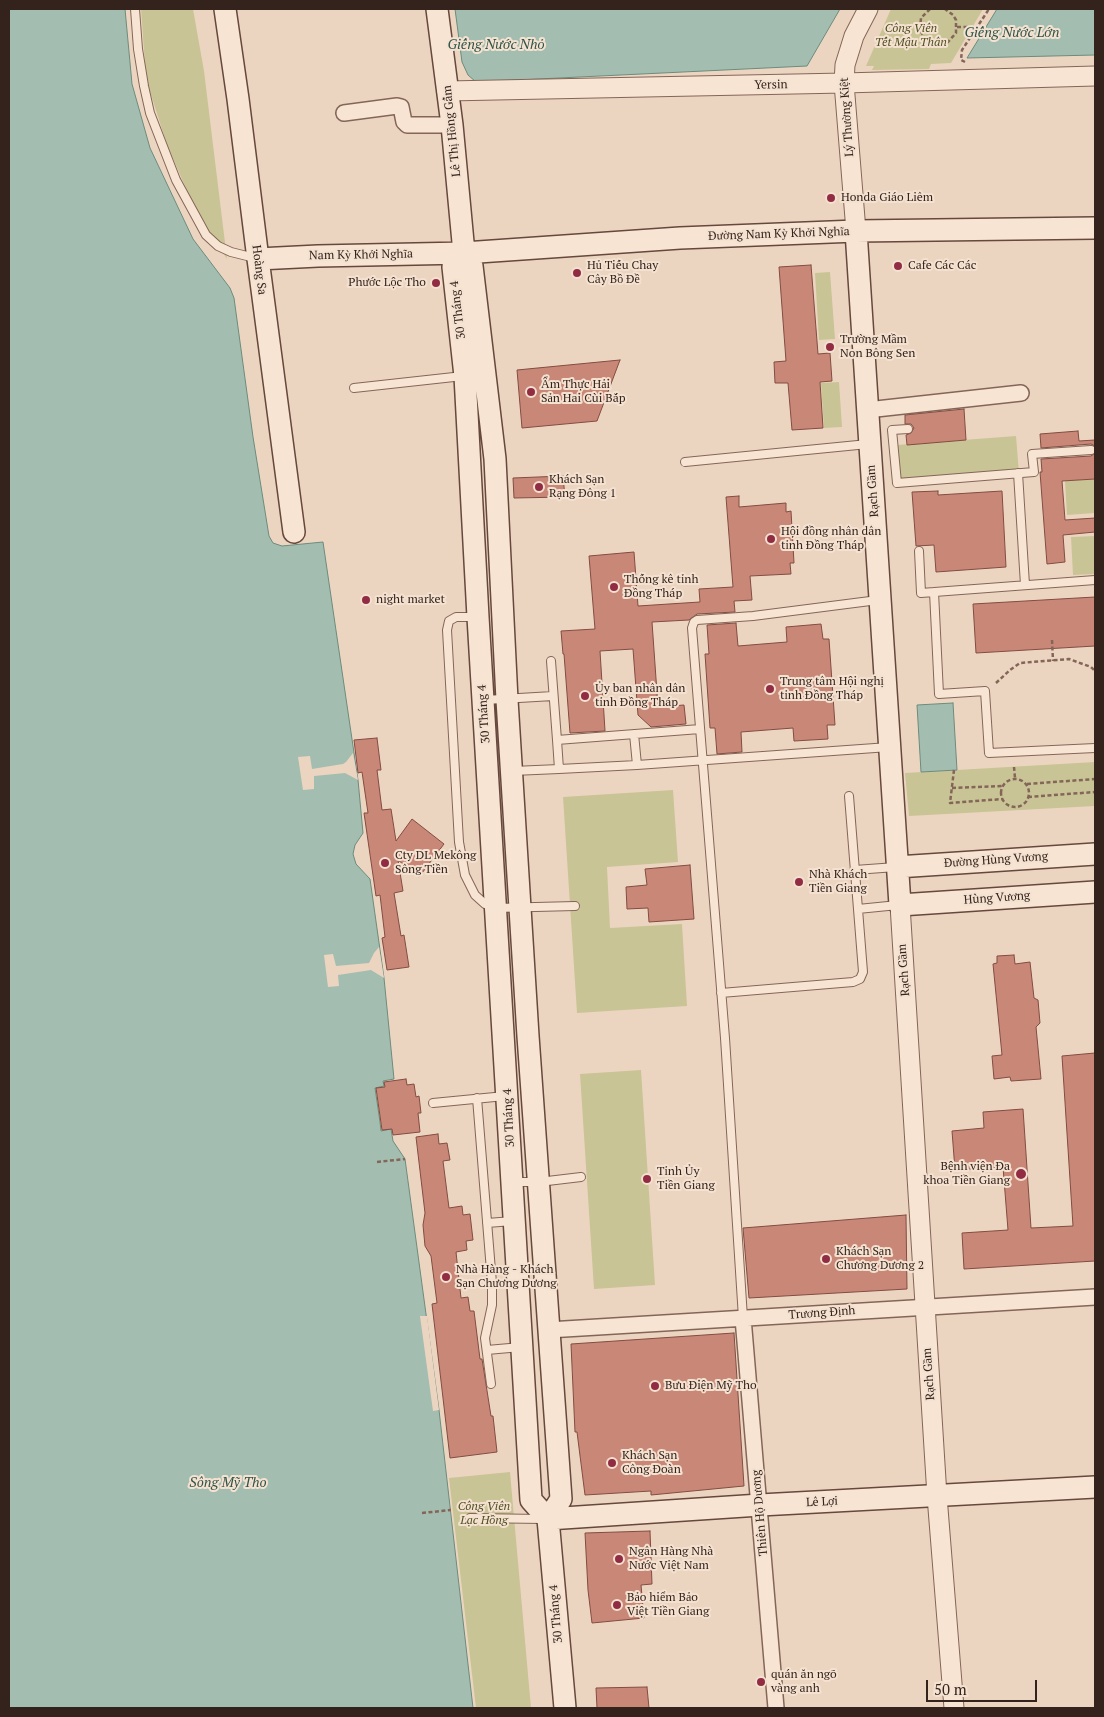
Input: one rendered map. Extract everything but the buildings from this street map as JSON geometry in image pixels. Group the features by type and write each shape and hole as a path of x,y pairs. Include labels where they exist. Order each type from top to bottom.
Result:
{"main road":[{"name":"Hoàng Sa","path":"225,9 294,532"},
{"name":"Lê Thị Hồng Gấm","path":"437,9 452,125 464,253"},
{"name":"Đường Nam Kỳ Khởi Nghĩa","path":"464,253 680,238 856,231 1095,228"},
{"name":"Rạch Gầm","path":"856,231 900,905"},
{"name":"Nam Kỳ Khởi Nghĩa","path":"258,259 464,253"},
{"name":"30 Tháng 4","path":"548,1519 561,1499 528,1036 507,700 495,459 472,266 464,253 452,267 465,376 531,1500 548,1519 565,1708"},
{"path":"478,617 503,617"},
{"name":"Đường Hùng Vương","path":"897,867 1095,854"},
{"name":"Hùng Vương","path":"900,905 1095,892"},
{"path":"522,1339 548,1330"},
{"name":"Lê Lợi","path":"548,1519 760,1505 1095,1487"}],"street":[{"name":"Lý Thường Kiệt","path":"856,231 844,83 845,65 854,36 868,9"},
{"name":"Yersin","path":"448,91 1095,76"},
{"path":"344,113 397,106 401,107 404,122 407,125 452,125"},
{"path":"867,410 1021,393"},
{"path":"470,460 495,459"},
{"name":"Rạch Gầm","path":"900,905 937,1496 954,1708"},
{"path":"504,1037 528,1036"},
{"name":"Trương Định","path":"548,1330 1095,1297"},
{"name":"Thiên Hộ Dương","path":"743,1318 776,1708"}],"lane":[{"path":"136,9 138,49 150,113 176,180 206,235 218,246 231,252 258,259"},
{"path":"354,388 465,376"},
{"path":"908,429 892,430 897,483 1034,472 1032,454 1091,450"},
{"path":"685,462 870,444"},
{"path":"1018,473 1025,585"},
{"path":"919,551 921,593 1095,580"},
{"path":"934,592 939,694 985,691 989,753 1095,748"},
{"path":"743,1318 721,993 692,628 697,620 753,616 880,600"},
{"path":"478,617 456,618 449,621 447,630 459,842 465,875 475,895 485,904 496,908 575,906"},
{"path":"551,661 558,768"},
{"path":"483,700 553,696"},
{"path":"557,740 700,729"},
{"path":"634,734 637,765"},
{"path":"512,771 637,765 889,747"},
{"path":"721,993 853,982 860,978 863,972 849,796"},
{"path":"855,870 897,867"},
{"path":"858,909 900,905"},
{"path":"433,1103 507,1095"},
{"path":"477,1098 492,1283 492,1305 485,1338 491,1384"},
{"path":"513,1182 539,1182 581,1177"},
{"path":"487,1223 515,1221"},
{"path":"487,1350 522,1339"},
{"path":"470,1518 548,1519"}],"path":[{"path":"930,9 925,12 920,24 920,30 926,40 937,45 948,42 953,38 957,27 953,15 945,9"},
{"path":"968,64 961,60 962,50 989,9"},
{"path":"957,27 977,28"},
{"path":"1052,640 1053,661"},
{"path":"996,683 1010,670 1020,664 1036,662 1069,659 1091,667 1095,671"},
{"path":"1014,767 1015,778"},
{"path":"954,770 950,803 1003,799"},
{"path":"1015,778 1026,784 1029,793 1023,804 1010,806 1003,799 1001,790 1003,786 1015,778"},
{"path":"1026,784 1095,779"},
{"path":"952,788 1003,786"},
{"path":"1028,797 1095,792"},
{"path":"377,1162 405,1159"},
{"path":"422,1513 451,1510"}],"green space":[{"path":"141,9 193,9 204,71 227,259 196,211 167,145 146,79"},
{"name":"Công Viên Tết Mậu Thân","path":"891,9 983,9 951,63 931,64 929,69 872,70 874,66 866,66"},
{"path":"830,272 835,339 819,340 815,273"},
{"path":"839,382 842,427 824,428 821,383"},
{"path":"1016,436 1019,473 900,482 897,445"},
{"path":"1095,479 1095,513 1067,515 1065,481"},
{"path":"1095,536 1095,574 1073,575 1071,537"},
{"path":"1095,762 1095,806 909,816 905,773"},
{"path":"673,790 678,862 607,867 610,928 682,924 687,1006 577,1013 563,797"},
{"path":"641,1070 655,1285 594,1289 580,1074"},
{"name":"Công Viên Lạc Hồng","path":"510,1472 531,1708 476,1708 449,1478"}],"water":[{"name":"Sông Mỹ Tho","path":"9,9 125,9 132,84 150,148 193,239 230,288 234,298 269,536 273,543 282,546 323,542 358,780 363,833 355,845 353,854 356,864 370,879 384,978 394,1079 383,1081 384,1086 375,1088 381,1131 391,1129 393,1141 405,1159 439,1410 473,1708 9,1708"},
{"name":"Giếng Nước Nhỏ","path":"455,9 840,9 807,66 476,82 468,75 462,62"},
{"name":"Giếng Nước Lớn","path":"997,9 1095,9 1095,55 967,58"},
{"path":"953,703 957,770 921,772 917,705"}],"pier":[{"path":"353,753 358,780 345,773 314,776 314,789 303,790 298,757 310,756 312,769 343,764"},
{"path":"379,947 384,978 371,970 338,975 339,986 328,987 324,955 333,954 336,966 369,963"},
{"path":"420,1316 427,1316 439,1410 433,1411"}],"place":[{"name":"Honda Giáo Liêm","path":"831,198"},
{"name":"Cafe Các Các","path":"898,266"},
{"name":"Hủ Tiếu Chay Cây Bồ Đề","path":"577,273"},
{"name":"Phước Lộc Tho","path":"436,283"},
{"name":"Trường Mầm Non Bông Sen","path":"830,347"},
{"name":"Ẩm Thực Hải Sản Hai Cùi Bắp","path":"531,392"},
{"name":"Khách Sạn Rạng Đông 1","path":"539,487"},
{"name":"Hội đồng nhân dân tỉnh Đồng Tháp","path":"771,539"},
{"name":"Thống kê tỉnh Đồng Tháp","path":"614,587"},
{"name":"night market","path":"366,600"},
{"name":"Trung tâm Hội nghị tỉnh Đồng Tháp","path":"770,689"},
{"name":"Ủy ban nhân dân tỉnh Đồng Tháp","path":"585,696"},
{"name":"Cty DL Mekông Sông Tiền","path":"385,863"},
{"name":"Nhà Khách Tiền Giang","path":"799,882"},
{"name":"Bệnh viện Đa khoa Tiền Giang","path":"1021,1174"},
{"name":"Tỉnh Ủy Tiền Giang","path":"647,1179"},
{"name":"Khách Sạn Chương Dương 2","path":"826,1259"},
{"name":"Nhà Hàng - Khách Sạn Chương Dương","path":"446,1277"},
{"name":"Bưu Điện Mỹ Tho","path":"655,1386"},
{"name":"Khách Sạn Công Đoàn","path":"612,1463"},
{"name":"Ngân Hàng Nhà Nước Việt Nam","path":"619,1559"},
{"name":"Bảo hiểm Bảo Việt Tiền Giang","path":"617,1605"},
{"name":"quán ăn ngõ vàng anh","path":"761,1682"}]}
